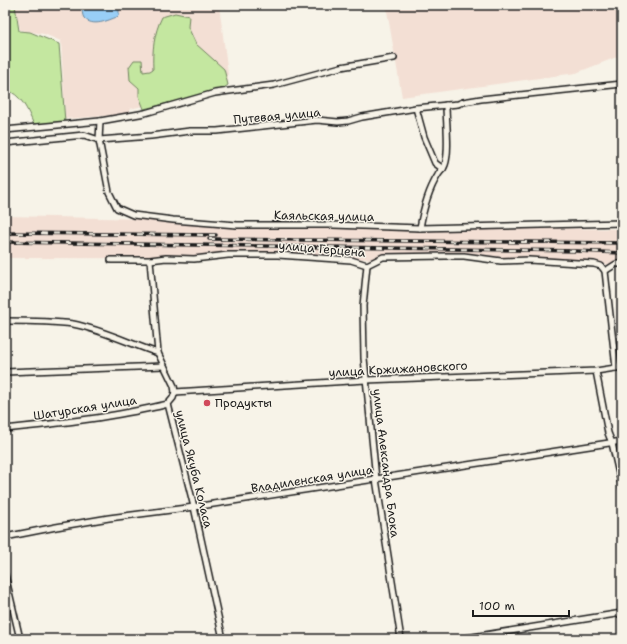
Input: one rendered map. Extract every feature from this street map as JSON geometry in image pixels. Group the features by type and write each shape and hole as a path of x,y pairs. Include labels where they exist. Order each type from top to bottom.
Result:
{"street":[{"path":"5,130 100,121 145,113 215,93 274,85 341,67 394,58"},
{"name":"Путевая улица","path":"5,143 84,135 99,140 190,131 217,131 317,120 348,122 362,117 416,108 481,99 622,84"},
{"path":"420,228 423,210 438,174 445,164 447,151 446,105"},
{"path":"416,108 429,150 435,163 442,169"},
{"name":"Каяльская улица","path":"100,121 99,140 109,192 117,208 132,215 237,225 333,225 420,228 622,223"},
{"name":"улица Герцена","path":"111,260 150,260 166,258 194,259 228,255 278,254 351,260 366,265 383,257 464,256 501,261 530,260 594,264 601,266 605,270"},
{"path":"150,260 158,353 174,386 175,392"},
{"path":"619,367 605,270 616,264 622,264"},
{"name":"улица Александра Блока","path":"366,265 363,306 366,380 376,479 401,639"},
{"path":"5,320 74,324 158,353"},
{"path":"5,372 164,366"},
{"name":"улица Кржижановского","path":"175,392 366,380 596,371 619,367"},
{"path":"596,371 608,433 612,443 622,487"},
{"name":"улица Якуба Коласа","path":"175,392 173,398 168,404 194,508 223,639"},
{"name":"Шатурская улица","path":"5,429 99,418 168,404"},
{"name":"Владиленская улица","path":"5,538 109,518 194,508 622,441"},
{"path":"5,575 20,639"},
{"path":"460,639 622,612"}],"shaded area":[{"path":"15,5 219,5 228,74 228,85 130,109 130,114 65,119 61,41 44,34 20,30"},
{"path":"386,5 622,5 622,55 576,73 402,97"},
{"path":"5,216 149,219 283,227 622,229 622,265 469,259 5,258"}],"green space":[{"path":"5,5 15,5 19,31 30,32 59,44 65,122 34,125 20,99 5,89"},
{"path":"175,13 189,16 188,27 196,44 224,69 228,85 221,90 144,109 139,96 139,88 130,80 129,67 134,60 142,60 143,72 153,69 154,42 159,23 162,17"}],"water":[{"path":"82,5 119,5 119,15 117,17 96,23 88,21 82,14"}],"railway":[{"path":"5,233 216,235"},
{"path":"209,239 622,243"},
{"path":"5,242 622,253"}],"place":[{"name":"Продукты","path":"207,403"}]}
